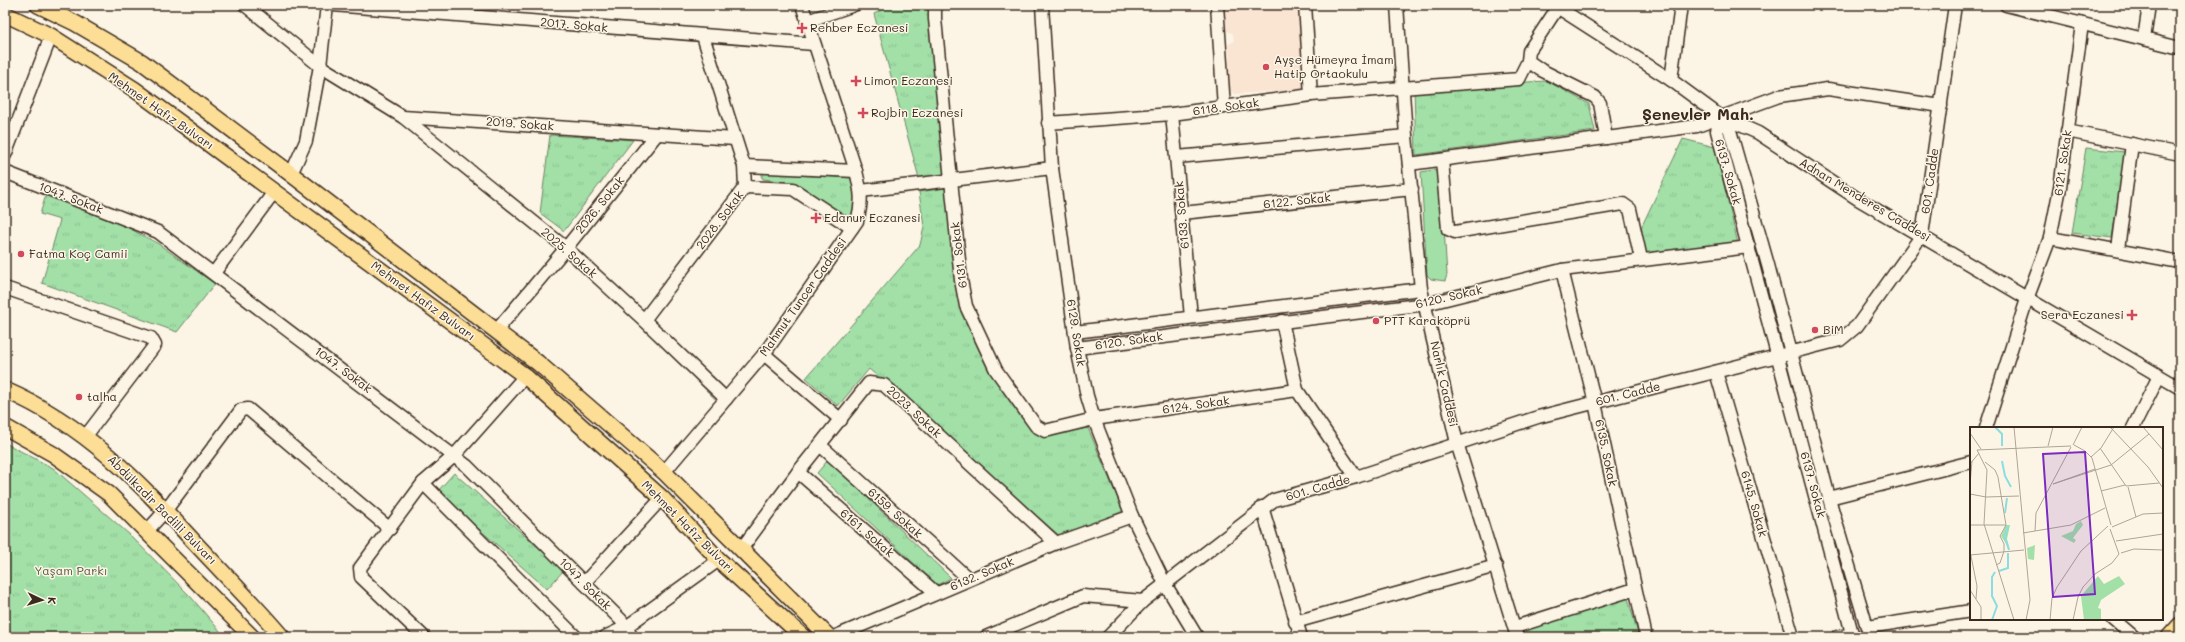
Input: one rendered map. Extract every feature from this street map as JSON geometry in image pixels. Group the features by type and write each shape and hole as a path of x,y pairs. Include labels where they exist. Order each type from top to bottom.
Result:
{"main road":[{"name":"Mehmet Hafız Bulvarı","path":"39,5 75,23 142,62 292,174 538,363 664,472 742,548 828,637"},
{"name":"Mehmet Hafız Bulvarı","path":"5,14 51,36 134,89 525,376 662,498 719,560 804,637"},
{"name":"Abdülkadir Badilli Bulvarı","path":"5,390 29,401 69,425 115,460 166,510 254,604 282,637"},
{"name":"Abdülkadir Badilli Bulvarı","path":"5,427 53,454 108,494 252,637"},
{"path":"2169,637 2180,625"}],"street":[{"name":"2019. Sokak","path":"245,5 320,66 403,117 735,139"},
{"path":"292,174 306,141 320,66 327,5"},
{"name":"2017. Sokak","path":"333,5 814,44"},
{"name":"Mahmut Tuncer Caddesi","path":"664,472 764,354 857,221 861,206 861,191 856,170 802,5"},
{"path":"807,21 854,5"},
{"name":"6131. Sokak","path":"935,5 961,280 966,306 996,370 1036,426 1045,431 1094,419"},
{"name":"6129. Sokak","path":"1042,5 1052,168 1077,348 1094,419 1132,516 1164,584 1197,637"},
{"path":"1217,5 1224,107"},
{"path":"1305,5 1311,95"},
{"name":"Narlık Caddesi","path":"1397,5 1406,136 1421,289 1426,304 1457,443 1516,632"},
{"path":"1671,80 1680,5"},
{"name":"601. Cadde","path":"1108,637 1143,601 1274,500 1356,477 1538,417 1840,340 1857,326 1922,235 1955,5"},
{"path":"2006,5 2180,48"},
{"path":"2144,39 2149,5"},
{"path":"1556,6 1529,51 1528,61 1541,70 1595,98 1600,103 1606,138"},
{"name":"Adnan Menderes Caddesi","path":"1556,6 1671,80 1720,116 1758,133 1858,199 1922,235 2027,299 2180,388"},
{"name":"6121. Sokak","path":"1986,427 2027,299 2050,238 2082,24"},
{"path":"5,156 51,36"},
{"name":"2028. Sokak","path":"644,320 745,188 744,166 703,36"},
{"name":"6118. Sokak","path":"1048,122 1172,114 1311,95 1518,79 1528,61"},
{"path":"1409,164 1697,126 1720,116 1779,96 1828,89 1941,106"},
{"name":"6133. Sokak","path":"1172,114 1191,317"},
{"name":"6137. Sokak","path":"1720,116 1717,131 1853,635"},
{"name":"6137. Sokak","path":"1720,116 1729,127 1791,352 1829,498 1869,632"},
{"name":"2025. Sokak","path":"403,117 566,248 726,398"},
{"path":"2067,131 2180,154"},
{"name":"2026. Sokak","path":"496,331 566,248 657,134"},
{"path":"1177,156 1406,136"},
{"path":"2118,250 2132,144"},
{"path":"1442,160 1448,229 1455,232 1623,204 1630,209 1641,259"},
{"path":"744,166 856,170"},
{"path":"861,191 951,178 1052,168"},
{"name":"1047. Sokak","path":"5,172 158,232 214,273 467,466 584,583 629,632"},
{"path":"745,188 793,189 852,228"},
{"name":"6122. Sokak","path":"1182,213 1412,189"},
{"path":"214,273 274,192"},
{"path":"2050,238 2180,262"},
{"name":"6120. Sokak","path":"1077,348 1426,304 1562,270 1641,259 1749,247"},
{"name":"6135. Sokak","path":"1562,270 1595,403 1646,637"},
{"path":"5,288 151,338 155,345 151,353 126,382 85,437"},
{"path":"1075,332 1421,289"},
{"path":"1282,321 1297,390 1356,477"},
{"path":"764,354 841,420"},
{"name":"6145. Sokak","path":"1716,372 1793,637"},
{"path":"424,637 361,577 360,568 423,483 454,456 525,376"},
{"path":"2134,427 2159,376"},
{"name":"2023. Sokak","path":"742,548 798,472 821,446 869,383 884,385 1056,543"},
{"name":"6124. Sokak","path":"1094,419 1297,390"},
{"path":"147,532 166,510 241,410 248,410 390,529"},
{"name":"6159. Sokak","path":"821,446 969,580"},
{"path":"1829,498 1970,462"},
{"name":"6161. Sokak","path":"798,472 936,593"},
{"path":"423,483 576,637"},
{"path":"584,583 662,498"},
{"path":"1262,508 1300,637"},
{"name":"6132. Sokak","path":"834,637 1056,543 1132,516"},
{"path":"605,637 629,632 719,560"},
{"path":"1295,622 1496,566"},
{"path":"1516,632 1636,589"},
{"path":"986,637 1082,596 1143,601"},
{"path":"1869,632 1970,610"},
{"path":"2114,620 2134,637"},
{"path":"1837,637 1853,635"}],"shaded area":[{"name":"Ayşe Hümeyra İmam Hatip Ortaokulu","path":"1224,5 1298,5 1305,90 1234,94 1230,89 1229,44 1234,41 1233,34 1226,30"}],"green space":[{"path":"891,5 929,5 946,174 919,178 874,14"},
{"path":"1547,81 1589,104 1595,131 1416,155 1414,88"},
{"path":"550,135 633,140 564,231 540,213"},
{"path":"1683,139 1715,147 1738,244 1642,254 1640,230"},
{"path":"2086,148 2125,152 2112,238 2072,233"},
{"path":"1433,170 1438,172 1441,180 1447,275 1445,281 1431,279 1427,275 1421,172"},
{"path":"763,173 853,178 857,205 852,216 844,215 795,183 763,179 761,176"},
{"path":"946,188 964,306 1028,425 1042,436 1088,428 1123,511 1061,537 869,369 838,406 806,378 920,245 924,227 919,192"},
{"path":"46,195 125,226 157,243 215,284 177,332 42,283 60,220 40,214"},
{"name":"Yaşam Parkı","path":"5,443 53,468 130,535 191,597 225,637 5,637"},
{"path":"828,460 951,578 937,585 817,473"},
{"path":"454,473 564,570 547,589 437,492"},
{"path":"1627,595 1639,637 1522,637 1519,630"}],"place":[{"name":"Rehber Eczanesi","path":"802,28"},
{"name":"Ayşe Hümeyra İmam Hatip Ortaokulu","path":"1266,67"},
{"name":"Limon Eczanesi","path":"856,81"},
{"name":"Rojbin Eczanesi","path":"863,113"},
{"name":"Edanur Eczanesi","path":"816,218"},
{"name":"Fatma Koç Camii","path":"21,254"},
{"name":"Sera Eczanesi","path":"2132,315"},
{"name":"PTT Karaköprü","path":"1376,321"},
{"name":"BiM","path":"1815,330"},
{"name":"talha","path":"79,397"}],"district":[{"name":"Şenevler Mah.","path":"1698,114"}]}
